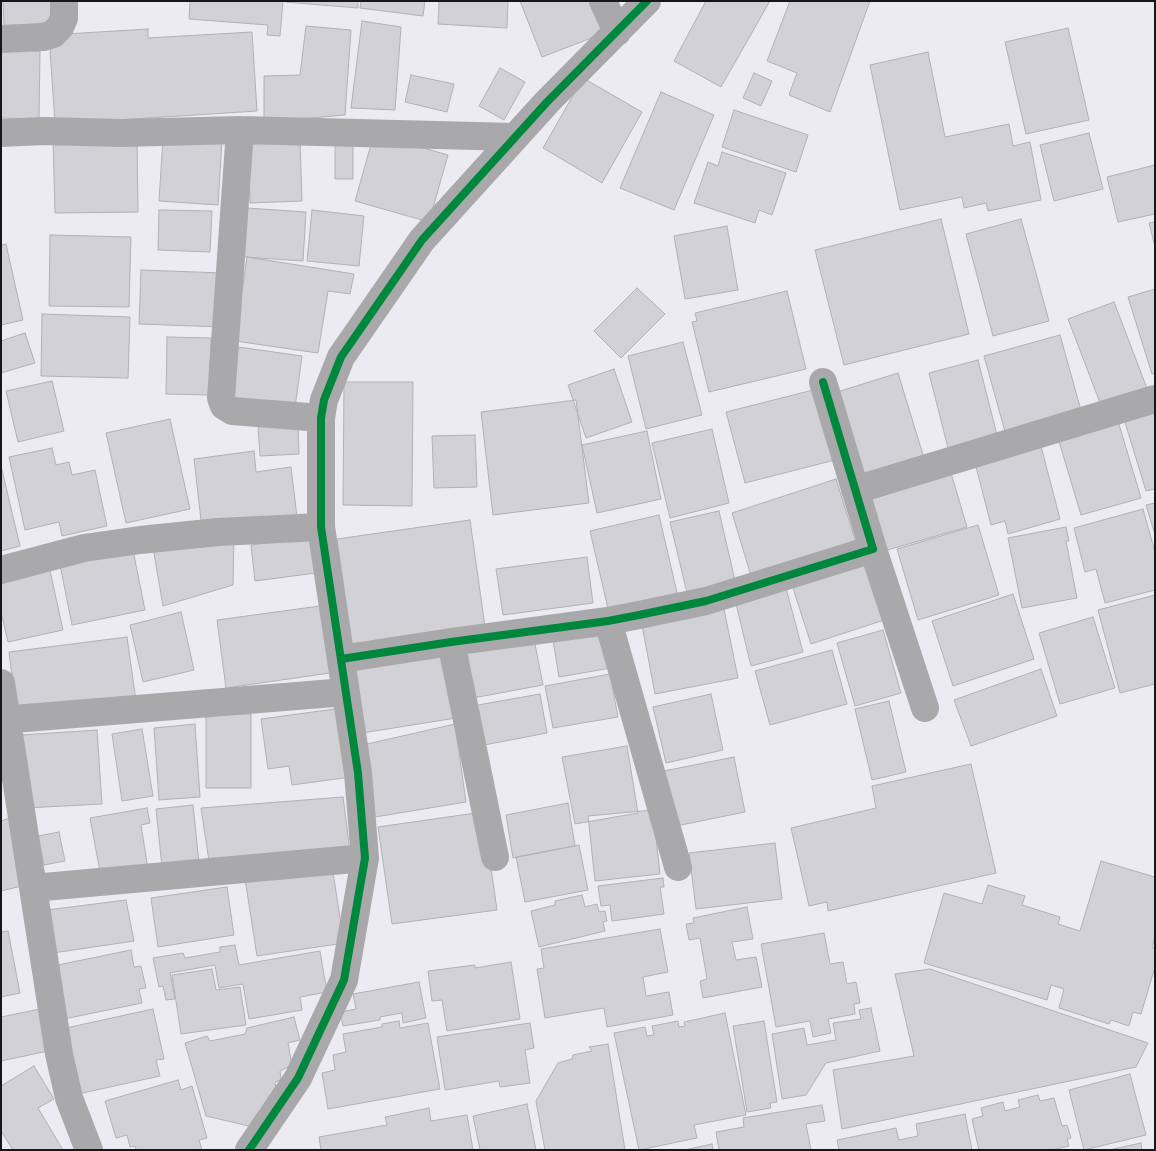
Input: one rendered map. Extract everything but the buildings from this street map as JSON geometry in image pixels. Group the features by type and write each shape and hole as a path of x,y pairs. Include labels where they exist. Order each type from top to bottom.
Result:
{"street":[{"path":"1,39 43,37 53,34 60,27 64,18 64,1"},
{"path":"603,1 617,32"},
{"path":"250,1150 298,1078 344,980 365,858 358,773 321,527 321,418 324,400 341,357 422,240 547,102 648,1"},
{"path":"1,133 43,131 121,133 240,130 515,137"},
{"path":"240,130 221,398 224,406 232,411 321,418"},
{"path":"823,382 873,549 925,708"},
{"path":"855,490 1155,399"},
{"path":"1,570 84,548 140,540 218,532 321,527"},
{"path":"341,659 608,621 706,601 873,549"},
{"path":"608,621 678,867"},
{"path":"451,642 494,857"},
{"path":"1,683 4,719 34,888 59,1054 69,1098 89,1150"},
{"path":"4,719 346,692"},
{"path":"34,888 365,858"}],"cycle path":[{"path":"249,1150 298,1078 344,980 365,858 358,773 321,527 321,418 324,400 341,357 422,240 547,102 647,1"},
{"path":"341,659 639,615 706,601 873,549 823,382"}]}
